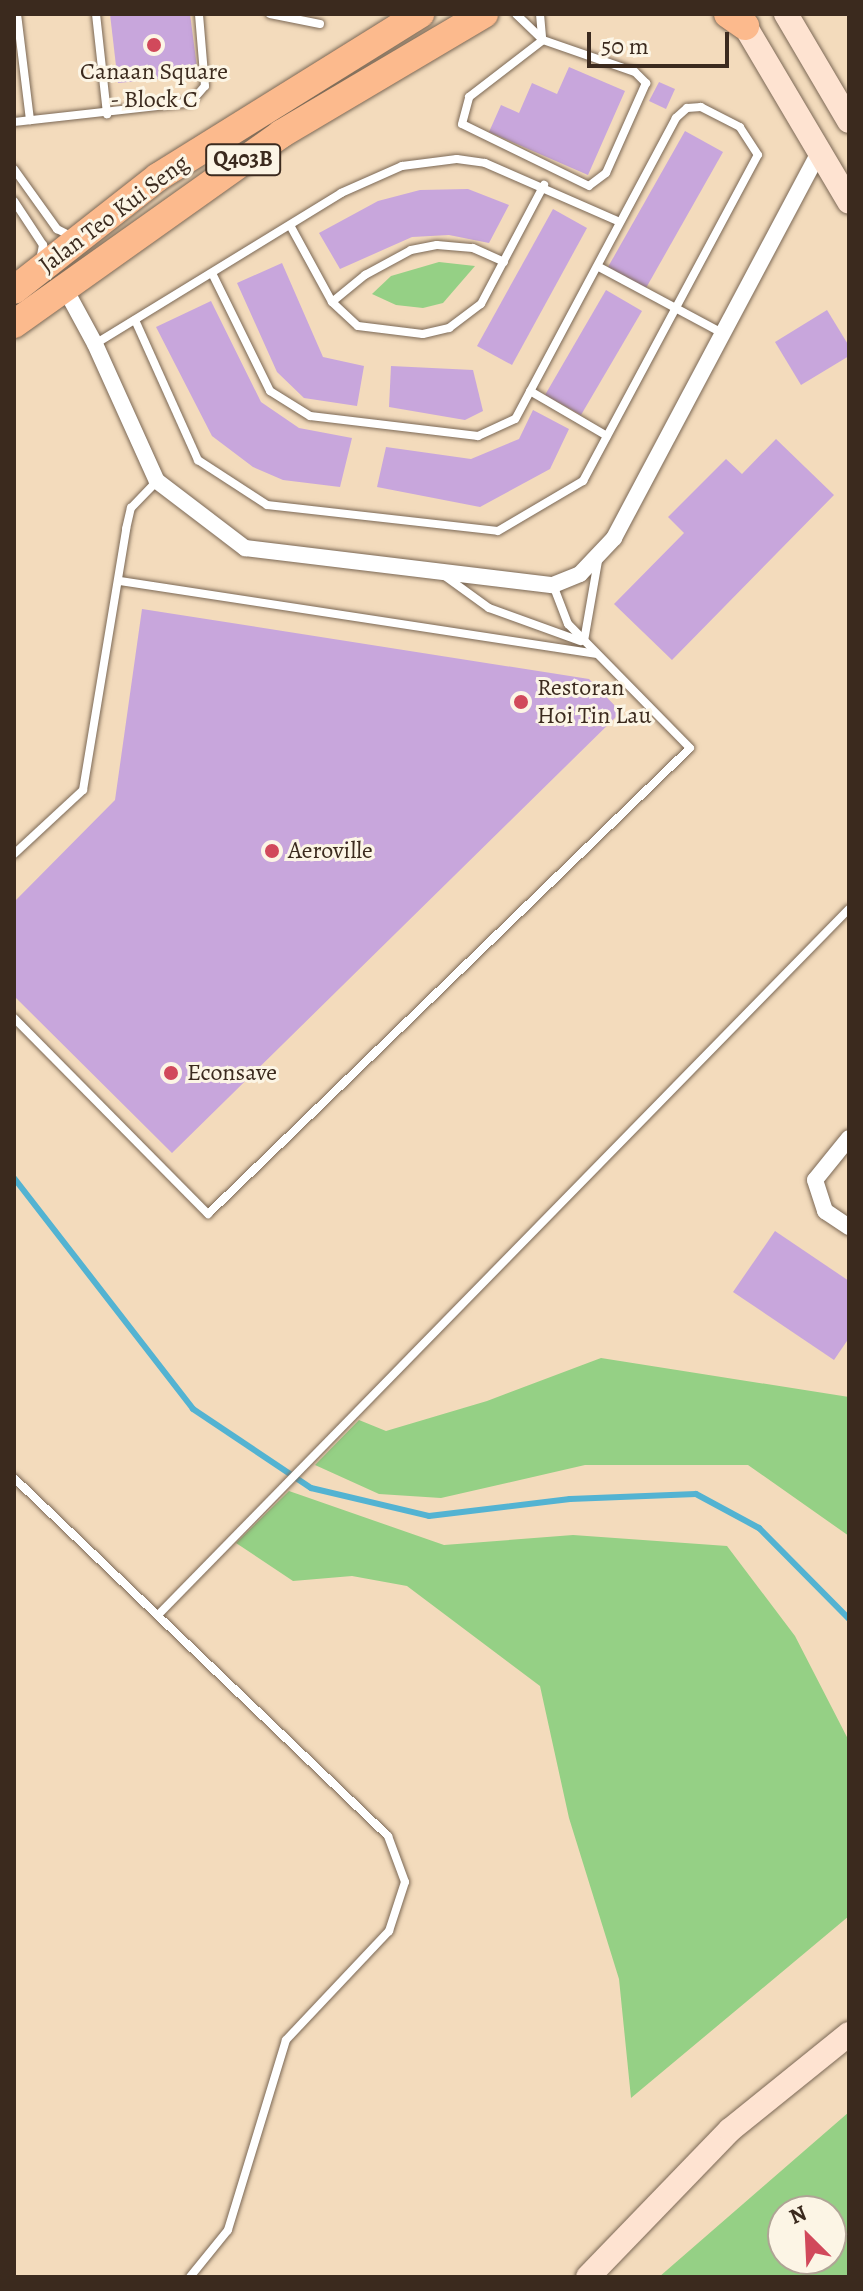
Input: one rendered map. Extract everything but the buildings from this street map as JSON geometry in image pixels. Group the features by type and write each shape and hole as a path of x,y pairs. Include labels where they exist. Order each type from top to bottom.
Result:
{"highway":[{"name":"Jalan Teo Kui Seng","path":"24,282 158,177 420,14"},
{"name":"Jalan Teo Kui Seng","path":"14,324 63,285 281,134 484,14"}],"main road":[{"path":"786,14 849,121"},
{"path":"737,18 849,202"},
{"path":"588,2277 730,2130 849,2034"}],"street":[{"path":"63,285 95,344 157,481 245,548 441,574 553,585 580,574 614,538 720,332 819,152"},
{"path":"849,1138 815,1180 825,1211 849,1227"}],"lane":[{"path":"17,14 30,120"},
{"path":"96,14 107,114"},
{"path":"14,122 186,104 202,92 206,75 199,14"},
{"path":"270,14 320,24"},
{"path":"516,14 543,40 635,72 646,83 606,173 589,186 462,124 469,97 543,40"},
{"path":"540,14 543,40"},
{"path":"135,320 198,460 267,505 498,531 583,481 758,155 740,127 701,107 687,108 676,118 618,221 599,267 515,419 478,436 310,416 270,391 213,275"},
{"path":"95,344 374,175 416,163 485,163 544,185 618,221"},
{"path":"14,169 57,229 68,236 84,233"},
{"path":"291,227 332,302 358,326 391,334 449,328 481,304 544,185"},
{"path":"14,201 43,245 24,282"},
{"path":"332,302 365,275 411,250 437,245 473,248 504,262"},
{"path":"599,267 720,332"},
{"path":"530,391 607,436"},
{"path":"14,854 83,790 131,508 157,481"},
{"path":"584,642 584,622 599,557"},
{"path":"441,574 489,608 584,642"},
{"path":"120,581 596,654"},
{"path":"14,1018 208,1214 690,748 568,624 553,585"},
{"path":"159,1614 849,909"},
{"path":"14,1478 388,1836 405,1882 389,1931 286,2040 228,2230 190,2277"}],"green space":[{"path":"439,262 475,266 443,303 423,308 396,305 372,294 391,276"},
{"path":"601,1358 849,1397 849,1536 748,1465 585,1465 441,1498 379,1494 315,1465 359,1420 386,1431 487,1401"},
{"path":"289,1491 444,1545 573,1535 727,1546 795,1636 849,1741 849,1916 631,2098 619,1979 569,1818 540,1686 407,1586 352,1576 293,1581 236,1543"},
{"path":"849,2112 849,2277 659,2277"}],"waterway":[{"path":"14,1178 193,1409 311,1488 429,1516 570,1499 696,1494 759,1528 849,1619"}],"place":[{"name":"Canaan Square - Block C","path":"154,45"},
{"name":"Restoran Hoi Tin Lau","path":"521,702"},
{"name":"Aeroville","path":"272,851"},
{"name":"Econsave","path":"171,1073"}]}
